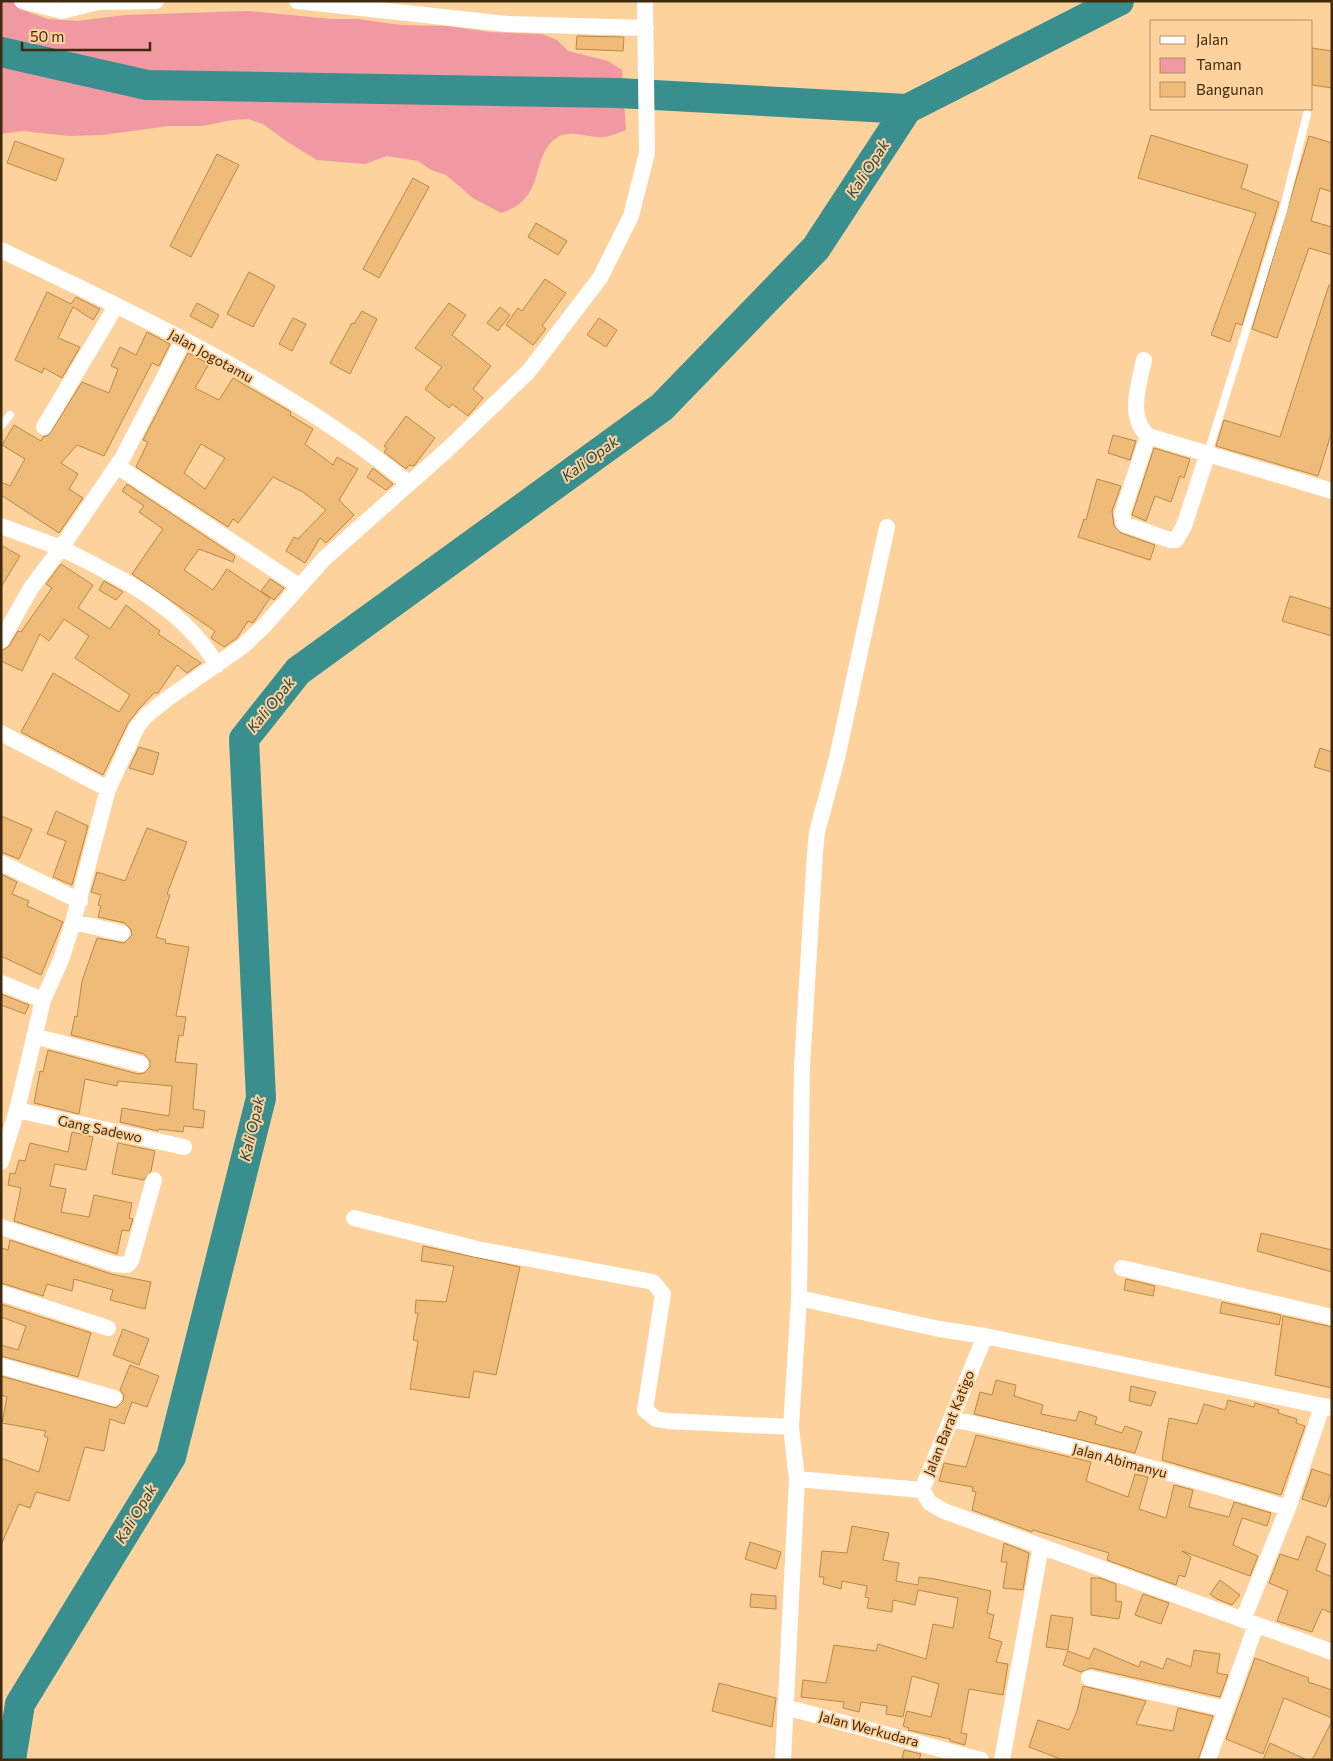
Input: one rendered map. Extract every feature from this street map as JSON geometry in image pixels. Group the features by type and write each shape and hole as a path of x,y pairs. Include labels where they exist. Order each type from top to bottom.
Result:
{"street":[{"path":"22,1 62,11 98,2 156,1"},
{"path":"297,1 507,24 646,28"},
{"path":"1,1162 17,1110 43,1000 61,960 74,922 108,789 128,742 147,715 186,685 217,665 264,626 324,559 448,448 529,371 600,278 631,216 647,153 645,1"},
{"name":"Jalan Jogotamu","path":"1,250 116,306 241,372 372,454 408,483"},
{"path":"44,427 116,306"},
{"path":"1,641 31,588 61,548 140,430 184,341"},
{"path":"1144,360 1136,411 1140,426 1148,436 1332,491"},
{"path":"1148,436 1122,517 1125,526 1170,540 1176,540 1184,526 1208,453"},
{"path":"117,466 299,586"},
{"path":"1,526 61,548 152,597 196,636 217,665"},
{"path":"783,1760 797,1479 791,1427 799,1298 802,1066 817,832 837,758 887,527"},
{"path":"1,732 108,789"},
{"path":"1,862 80,901"},
{"path":"74,922 122,933"},
{"path":"1,983 43,1000"},
{"path":"34,1036 141,1064"},
{"name":"Gang Sadewo","path":"17,1110 184,1147"},
{"path":"1,1227 114,1264 127,1265 131,1261 154,1180"},
{"path":"354,1218 477,1249 653,1282 663,1294 646,1410 656,1419 668,1421 791,1427"},
{"path":"1122,1268 1332,1317"},
{"path":"1,1293 108,1328"},
{"path":"799,1298 938,1329 986,1336 1327,1408 1288,1508 1249,1622 1226,1709 1208,1760"},
{"name":"Jalan Barat Katigo","path":"797,1479 922,1490 986,1336"},
{"path":"1,1366 114,1398"},
{"name":"Jalan Abimanyu","path":"951,1419 992,1427 1199,1481 1288,1508"},
{"path":"922,1490 930,1503 944,1511 1332,1652"},
{"path":"1002,1760 1041,1546"},
{"path":"1089,1678 1226,1709"},
{"name":"Jalan Werkudara","path":"786,1707 981,1760"}],"lane":[{"path":"1208,453 1283,211 1307,114"},
{"path":"1,426 10,415"}],"green space":[{"path":"1,1 20,1 20,9 48,19 77,21 125,15 248,11 332,19 358,19 401,25 446,26 490,32 542,34 557,40 568,51 608,61 622,70 626,130 604,137 569,134 558,137 549,145 543,155 532,187 526,197 516,206 501,213 473,198 446,175 431,170 418,161 387,156 365,164 317,160 263,124 248,119 202,126 169,126 102,135 70,136 22,131 1,134"}],"building":[{"path":"577,36 624,37 623,51 576,49"},
{"path":"1313,48 1332,51 1332,88 1313,85"},
{"path":"1151,135 1248,165 1241,188 1279,202 1242,325 1236,323 1230,342 1211,335 1256,213 1138,178"},
{"path":"1309,136 1332,143 1332,192 1320,188 1311,221 1332,227 1332,255 1309,248 1277,338 1252,329"},
{"path":"15,141 64,159 56,181 7,163"},
{"path":"217,154 239,165 191,257 170,246"},
{"path":"413,178 429,187 379,278 363,269"},
{"path":"536,223 567,241 558,255 528,237"},
{"path":"249,272 275,286 253,327 227,314"},
{"path":"545,279 566,293 542,326 546,329 533,345 506,325 518,308 522,311"},
{"path":"1329,285 1332,285 1332,431 1318,476 1216,446 1224,420 1280,437"},
{"path":"47,292 71,304 76,297 100,309 93,320 73,307 58,338 80,347 62,378 44,368 42,373 15,360"},
{"path":"197,303 219,315 212,328 190,316"},
{"path":"449,303 466,315 452,335 491,366 473,389 483,398 468,416 452,404 449,408 425,389 442,367 415,348"},
{"path":"500,307 510,315 498,331 487,323"},
{"path":"362,311 377,319 350,374 330,363 352,323 354,324"},
{"path":"293,318 306,324 292,351 279,344"},
{"path":"599,318 617,330 606,347 587,335"},
{"path":"147,332 170,344 159,366 152,363 104,456 77,445 61,463 78,474 69,489 83,498 59,533 1,495 1,482 10,486 25,459 2,445 14,425 41,441 43,437 49,435 82,382 109,393 118,369 111,366 120,347 136,355"},
{"path":"188,353 209,364 195,388 219,400 233,378 291,412 290,415 313,429 305,444 333,465 337,457 358,469 339,500 354,515 326,543 320,538 305,563 286,551 294,537 298,539 326,510 303,492 273,477 238,523 233,519 228,527 136,467 148,442 143,440","holes":["201,444 225,458 205,489 184,473"]},
{"path":"406,416 435,438 414,466 409,465 406,469 384,452 387,448 384,446"},
{"path":"1113,435 1136,441 1130,460 1108,453"},
{"path":"1154,448 1190,459 1184,478 1180,476 1171,502 1155,496 1146,521 1132,515"},
{"path":"373,468 393,484 386,490 367,477"},
{"path":"1097,479 1121,486 1112,511 1114,526 1121,533 1155,545 1150,560 1078,537 1084,519 1086,520"},
{"path":"127,484 235,556 233,562 199,549 184,570 213,590 227,569 270,598 253,623 248,621 237,638 224,647 211,638 215,631 132,574 163,529 139,512 144,506 122,491"},
{"path":"1,545 20,556 1,587"},
{"path":"61,564 93,585 78,608 110,629 126,605 160,631 158,634 201,663 187,673 177,665 158,693 154,693 128,723 103,775 21,732 53,673 119,712 130,695 75,658 89,636 64,619 49,641 40,634 22,671 1,661 1,651 9,646 18,631 21,632 52,588 46,584"},
{"path":"270,579 284,588 274,600 261,591"},
{"path":"104,581 123,592 116,600 99,590"},
{"path":"1290,596 1332,609 1332,636 1282,621"},
{"path":"139,747 159,753 153,775 129,768"},
{"path":"1320,748 1332,752 1332,772 1314,767"},
{"path":"56,811 88,826 72,885 53,877 66,841 47,834"},
{"path":"1,816 32,829 19,859 1,852"},
{"path":"147,828 187,842 167,894 170,895 156,937 166,940 165,943 189,947 176,1016 186,1017 183,1036 179,1035 175,1062 197,1064 193,1109 205,1111 203,1128 184,1126 183,1132 159,1129 158,1131 120,1122 122,1108 169,1116 172,1086 118,1081 117,1086 85,1079 79,1114 34,1103 40,1071 43,1072 48,1050 138,1074 144,1073 150,1067 150,1061 144,1054 71,1035 75,1016 77,1017 82,981 97,938 124,943 132,935 131,930 125,923 98,917 101,906 98,905 101,895 91,892 97,872 125,881"},
{"path":"1,874 17,882 12,894 29,901 27,906 63,922 41,975 1,956"},
{"path":"1,994 29,1005 25,1014 1,1005"},
{"path":"72,1132 93,1137 86,1170 55,1164 50,1186 66,1189 61,1212 89,1217 94,1195 132,1203 129,1218 133,1219 129,1231 122,1230 117,1254 14,1221 21,1188 8,1185 10,1173 15,1174 19,1160 25,1161 30,1143 68,1152"},
{"path":"118,1143 155,1151 151,1171 144,1180 112,1174"},
{"path":"1261,1233 1332,1250 1332,1272 1257,1251"},
{"path":"10,1240 111,1274 151,1282 145,1309 110,1300 113,1290 74,1279 72,1291 47,1284 43,1296 1,1283 1,1248 8,1250"},
{"path":"423,1246 520,1267 496,1375 474,1371 469,1398 410,1389 418,1341 413,1340 418,1313 415,1313 416,1300 446,1302 454,1266 421,1261"},
{"path":"1126,1279 1155,1286 1153,1296 1124,1290"},
{"path":"1222,1302 1281,1315 1279,1325 1220,1313"},
{"path":"1,1304 91,1333 78,1377 1,1356 1,1345 18,1350 26,1326 1,1317"},
{"path":"1283,1316 1332,1327 1332,1388 1275,1375"},
{"path":"123,1329 149,1339 139,1365 113,1355"},
{"path":"130,1365 159,1376 147,1407 132,1402 124,1424 110,1419 104,1451 85,1447 69,1501 36,1492 30,1508 19,1504 1,1545 1,1458 39,1472 48,1438 44,1436 46,1431 2,1423 7,1397 1,1395 1,1376 116,1408 123,1401 124,1395 120,1390"},
{"path":"996,1380 1016,1385 1014,1396 1043,1405 1041,1414 1076,1421 1079,1411 1097,1417 1095,1424 1122,1433 1125,1426 1142,1432 1135,1453 974,1414 980,1392 992,1395"},
{"path":"1131,1386 1156,1392 1151,1406 1129,1401"},
{"path":"1228,1400 1254,1407 1255,1403 1279,1410 1278,1413 1297,1419 1296,1423 1305,1426 1281,1495 1162,1460 1169,1418 1197,1424 1204,1404 1225,1410"},
{"path":"976,1435 1091,1462 1086,1481 1128,1497 1135,1474 1148,1477 1139,1509 1166,1518 1174,1485 1193,1490 1189,1507 1229,1517 1234,1502 1271,1513 1267,1526 1242,1518 1233,1545 1258,1556 1250,1576 1182,1551 1191,1557 1185,1577 1179,1575 1176,1585 1107,1560 1109,1553 1033,1530 1032,1532 972,1510 976,1492 972,1491 973,1487 939,1481 944,1463 966,1467"},
{"path":"1312,1469 1332,1476 1332,1490 1326,1507 1302,1499"},
{"path":"852,1526 889,1533 883,1560 899,1563 896,1581 918,1585 919,1577 991,1591 987,1613 994,1615 989,1638 1002,1642 996,1662 1008,1664 1003,1695 969,1689 961,1733 967,1734 965,1745 950,1741 950,1739 908,1730 909,1728 903,1726 907,1711 931,1717 939,1684 912,1676 903,1717 886,1714 887,1706 861,1702 859,1712 843,1708 844,1702 801,1697 803,1680 826,1683 834,1645 876,1651 878,1644 926,1659 933,1624 953,1628 958,1598 918,1590 915,1605 893,1600 892,1612 867,1608 869,1598 865,1597 867,1586 842,1581 841,1589 823,1584 824,1577 819,1577 822,1551 847,1553"},
{"path":"1307,1536 1326,1544 1316,1570 1332,1577 1332,1613 1322,1609 1312,1632 1277,1621 1288,1591 1269,1583 1280,1554 1298,1560"},
{"path":"750,1542 781,1552 776,1569 745,1559"},
{"path":"1004,1543 1029,1553 1023,1590 1003,1588 1007,1562 1001,1562"},
{"path":"1091,1578 1100,1578 1116,1584 1116,1601 1122,1602 1119,1619 1091,1615"},
{"path":"1220,1580 1240,1595 1232,1605 1210,1594"},
{"path":"751,1594 776,1596 776,1609 750,1607"},
{"path":"1143,1594 1169,1603 1161,1624 1135,1615"},
{"path":"1051,1615 1073,1618 1068,1650 1046,1647"},
{"path":"1094,1648 1139,1667 1141,1661 1163,1669 1167,1658 1191,1667 1194,1650 1220,1654 1217,1673 1228,1675 1220,1697 1091,1668 1081,1672 1063,1665 1068,1651 1089,1659"},
{"path":"1255,1658 1309,1678 1308,1682 1332,1690 1332,1718 1284,1698 1263,1754 1226,1739"},
{"path":"719,1683 776,1698 772,1727 712,1711"},
{"path":"1083,1686 1146,1701 1136,1724 1173,1731 1178,1708 1213,1716 1198,1760 1063,1760 1029,1747 1038,1720 1069,1730 1077,1711"},
{"path":"1332,1721 1332,1760 1312,1760"},
{"path":"1270,1743 1307,1760 1263,1760"},
{"path":"904,1750 921,1754 919,1760 902,1760"}],"waterway":[{"name":"Kali Opak","path":"11,1760 20,1704 171,1457 261,1098 244,739 298,671 662,407 816,248 907,109 1119,1"},
{"path":"1,52 147,85 618,93 907,109"}]}
